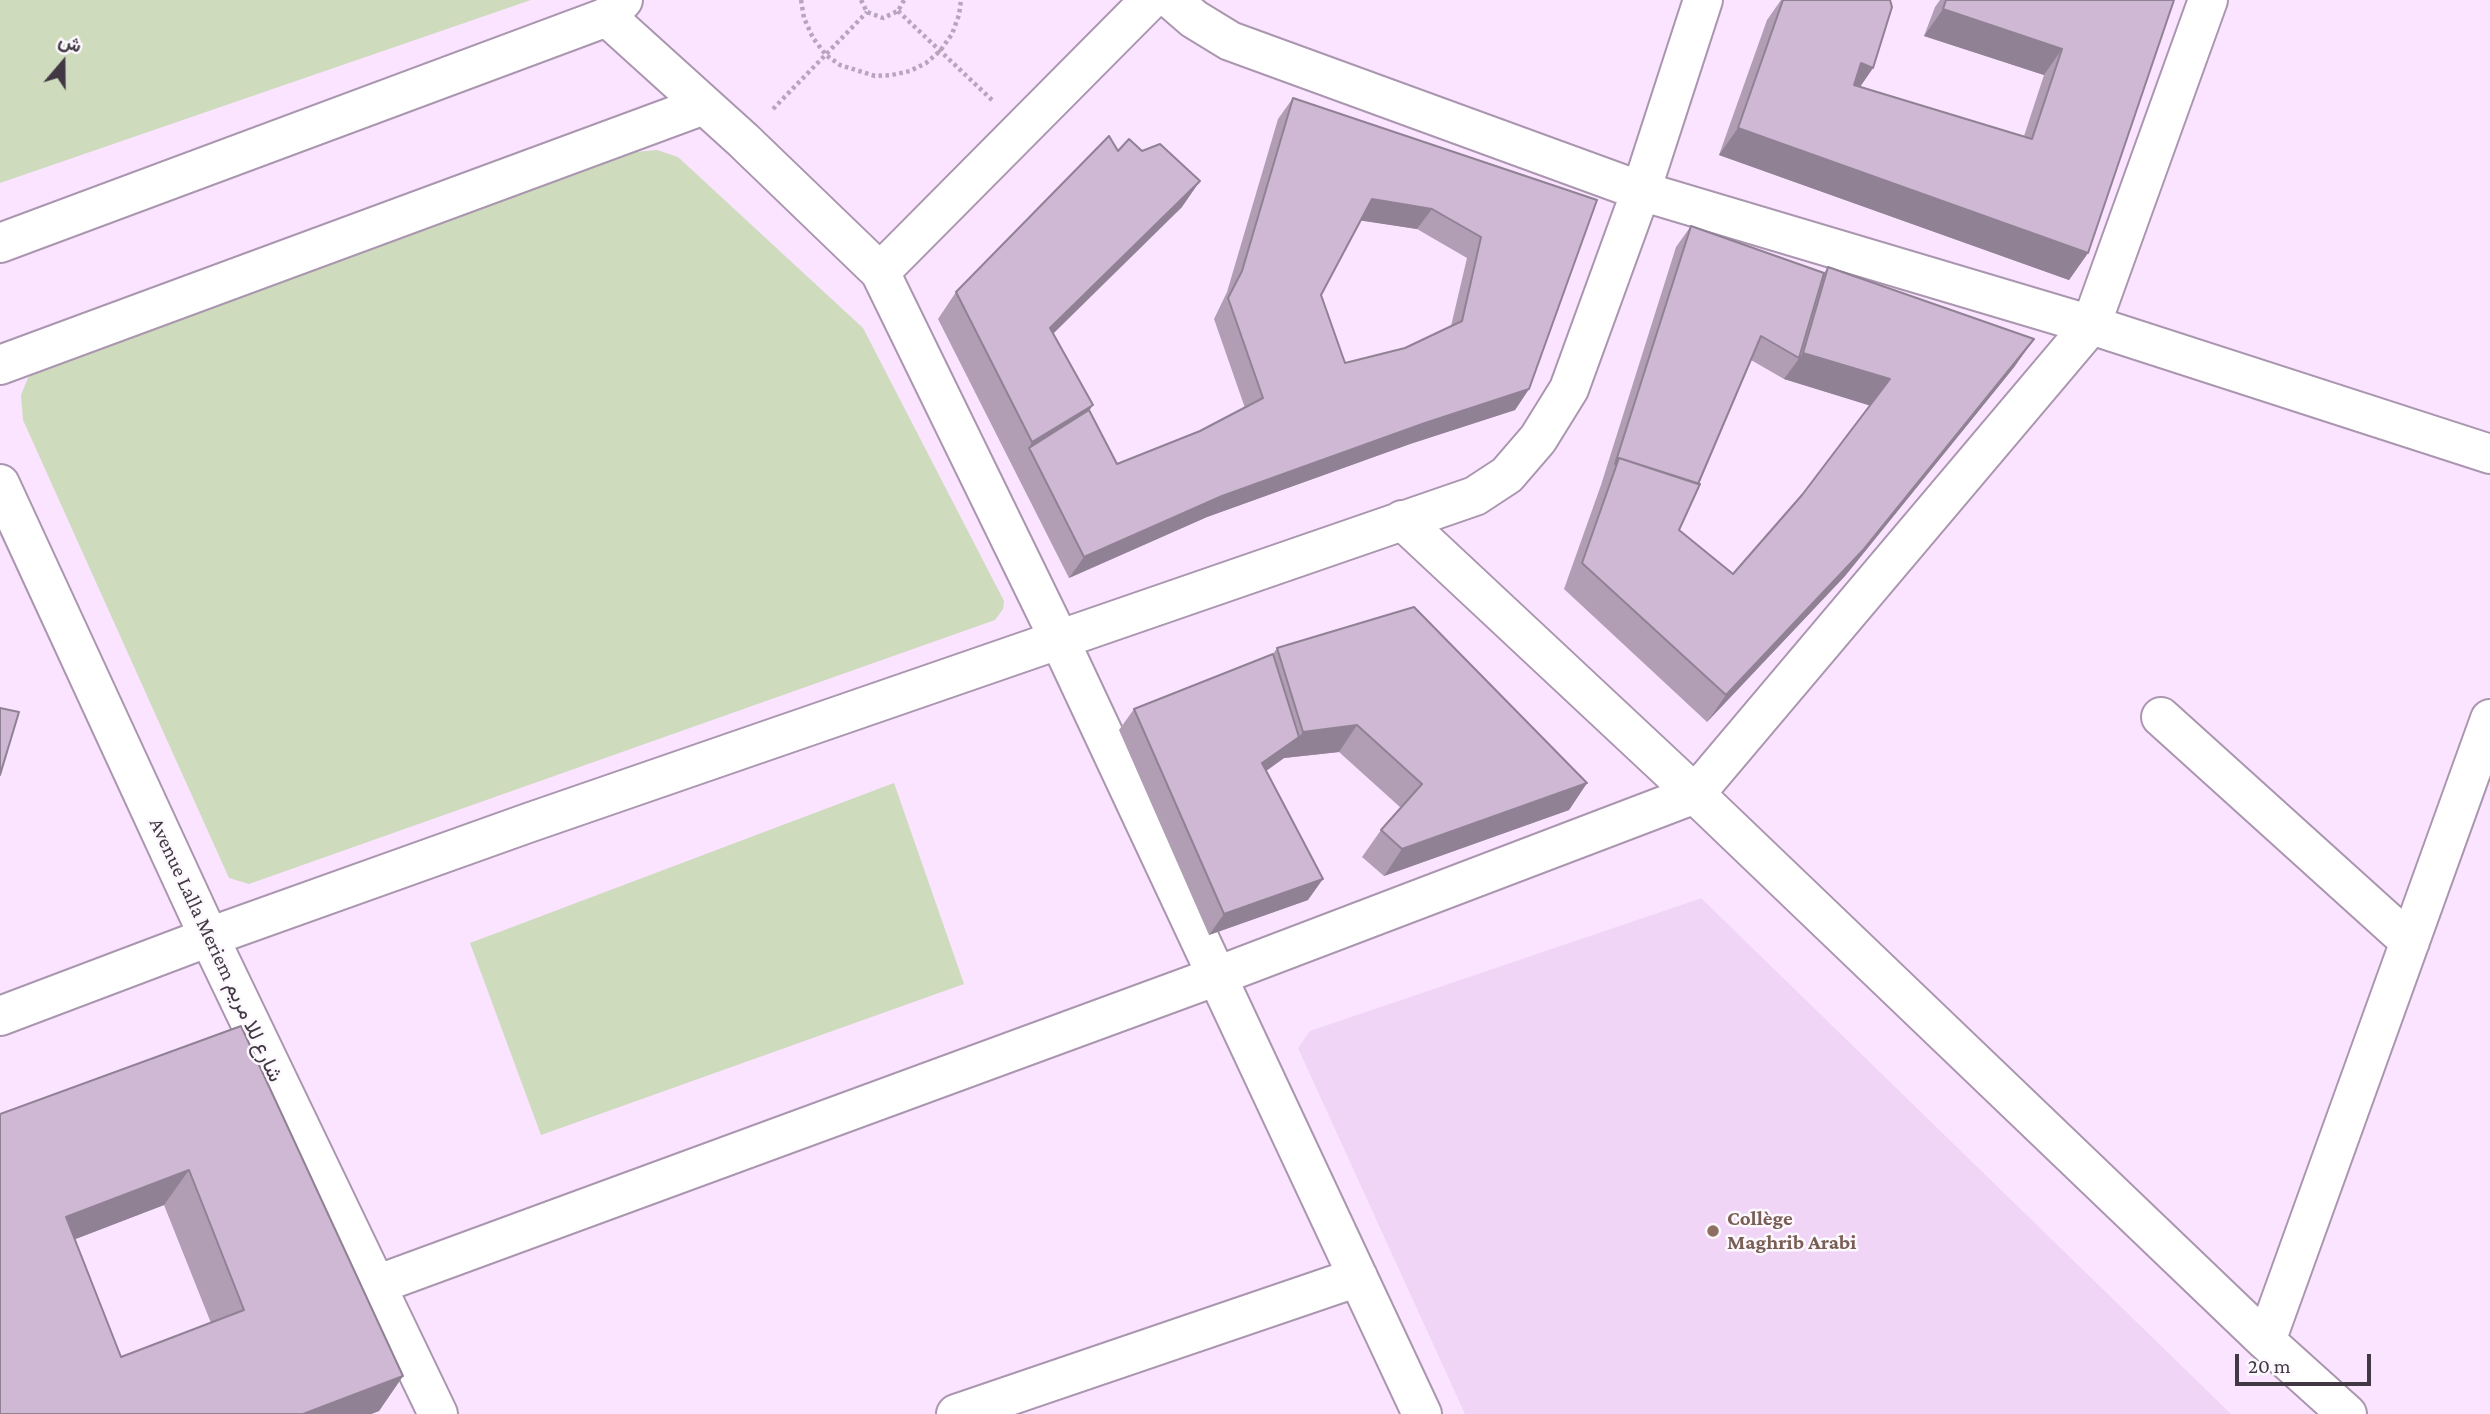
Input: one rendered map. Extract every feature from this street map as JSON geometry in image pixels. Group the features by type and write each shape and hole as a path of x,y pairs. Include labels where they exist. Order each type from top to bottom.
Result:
{"street":[{"path":"880,272 1150,0"},
{"path":"1172,0 1194,19 1230,41 1641,191 2489,448"},
{"path":"0,1016 528,822 1475,496 1507,475 1538,439 1569,389 1641,191 1703,0"},
{"path":"376,1285 1217,976 1695,794 2091,326 2208,0"},
{"path":"0,243 615,8 705,105 880,272 1059,639 1422,1414"},
{"path":"0,365 705,105"},
{"name":"Avenue Lalla Meriem شارع للا مريم","path":"0,484 209,937 376,1285 433,1413"},
{"path":"1402,520 1695,794 2266,1342 2347,1414"},
{"path":"2161,717 2410,942"},
{"path":"2266,1342 2490,719"},
{"path":"956,1414 1358,1277"}],"path":[{"path":"801,0 804,18 813,38 826,55 840,65 875,76 910,71 926,63 940,51 952,34 961,0"},
{"path":"861,0 867,12 883,18 898,11 904,0"},
{"path":"898,11 1023,130"},
{"path":"743,139 867,12"}],"shaded area":[{"name":"Collège Maghrib Arabi","path":"1702,898 2231,1414 1465,1414 1298,1048 1310,1031"}],"green space":[{"path":"0,0 531,0 0,183"},
{"path":"657,150 678,157 863,328 1004,601 1003,609 995,620 249,884 229,878 23,420 21,395 28,378 40,367 636,152"},
{"path":"894,783 964,984 541,1135 470,943"}],"building":[{"path":"1783,0 1890,0 1892,7 1873,68 1861,63 1854,85 2032,139 2062,49 1943,9 1946,0 2174,0 2088,253 1738,128"},
{"path":"1293,98 1597,200 1529,389 1425,423 1222,496 1084,557 1029,448 1089,410 1117,464 1200,431 1263,398 1228,298 1242,271","holes":["1372,199 1432,209 1481,237 1462,321 1405,348 1345,363 1321,295"]},
{"path":"1109,136 1118,151 1129,139 1142,151 1160,144 1200,181 1050,328 1093,405 1032,442 956,292"},
{"path":"1691,226 1824,273 1799,358 1761,336 1698,484 1619,458 1615,464"},
{"path":"1828,267 2034,339 1864,549 1726,695 1582,563 1619,458 1700,484 1679,530 1733,574 1802,495 1890,379 1803,353"},
{"path":"1414,607 1587,783 1402,849 1381,830 1422,784 1357,725 1303,732 1277,648"},
{"path":"1273,654 1299,737 1262,763 1323,879 1224,914 1134,709"},
{"path":"0,708 19,712 0,775"},
{"path":"241,1026 403,1376 303,1414 0,1414 0,1114","holes":["189,1170 244,1310 121,1357 66,1217"]}],"place":[{"name":"Collège Maghrib Arabi","path":"1713,1231"}]}
